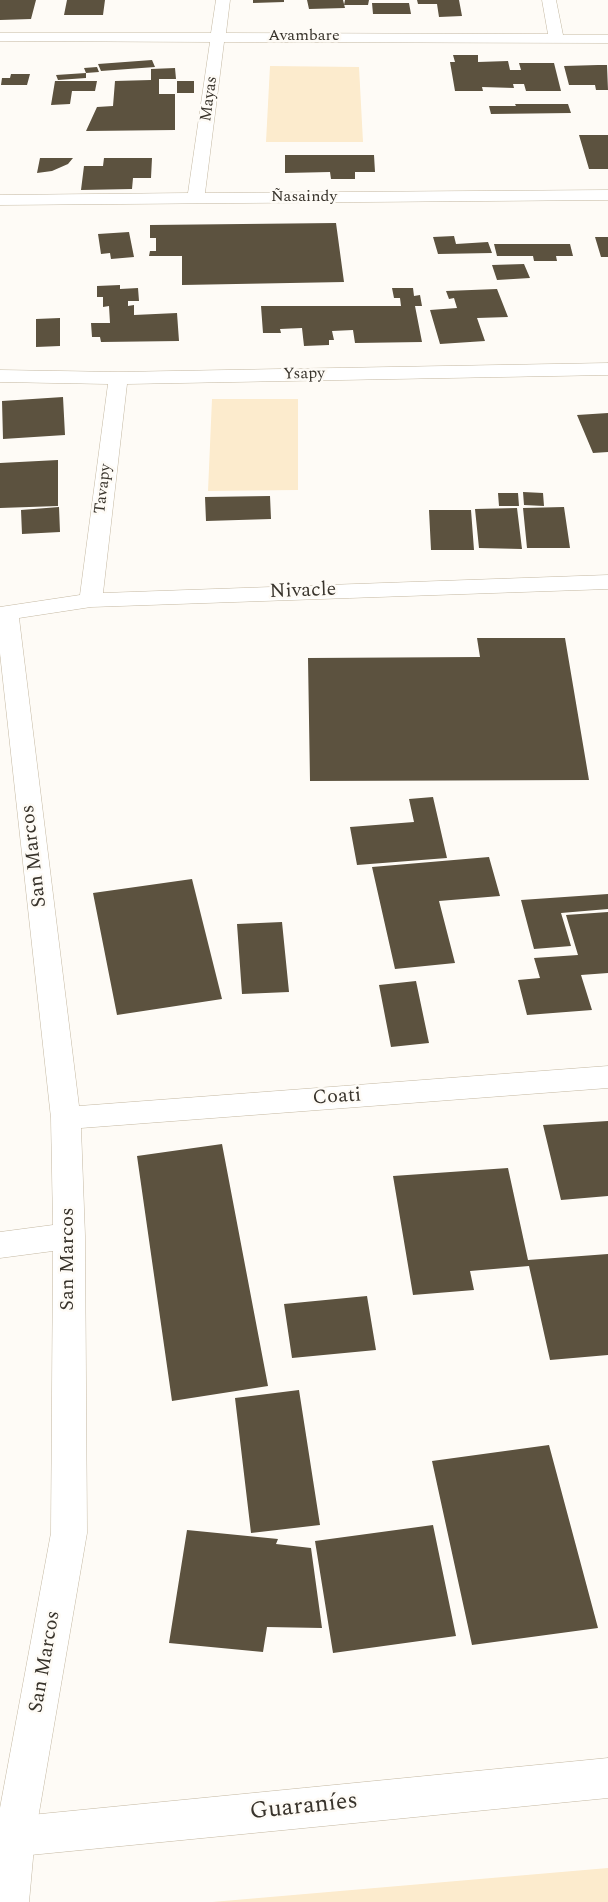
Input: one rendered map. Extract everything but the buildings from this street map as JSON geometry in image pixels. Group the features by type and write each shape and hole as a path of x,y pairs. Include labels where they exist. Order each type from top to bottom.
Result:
{"street":[{"name":"Mayas","path":"196,198 223,0"},
{"path":"549,0 556,38"},
{"name":"Avambare","path":"0,37 608,39"},
{"name":"Ñasaindy","path":"0,200 608,195"},
{"name":"Ysapy","path":"0,376 118,378 608,369"},
{"name":"Tavapy","path":"91,600 118,378"},
{"name":"Nivacle","path":"4,614 91,600 608,582"},
{"name":"San Marcos","path":"4,614 66,1118 69,1236 69,1533 8,1837 8,1902"},
{"name":"Coati","path":"66,1118 608,1077"},
{"path":"0,1245 69,1236"},
{"name":"Guaraníes","path":"8,1837 608,1778"}],"shaded area":[{"path":"270,66 359,67 363,142 266,142"},
{"path":"212,399 298,399 298,490 208,491"},
{"path":"608,1868 608,1902 212,1902"}]}
